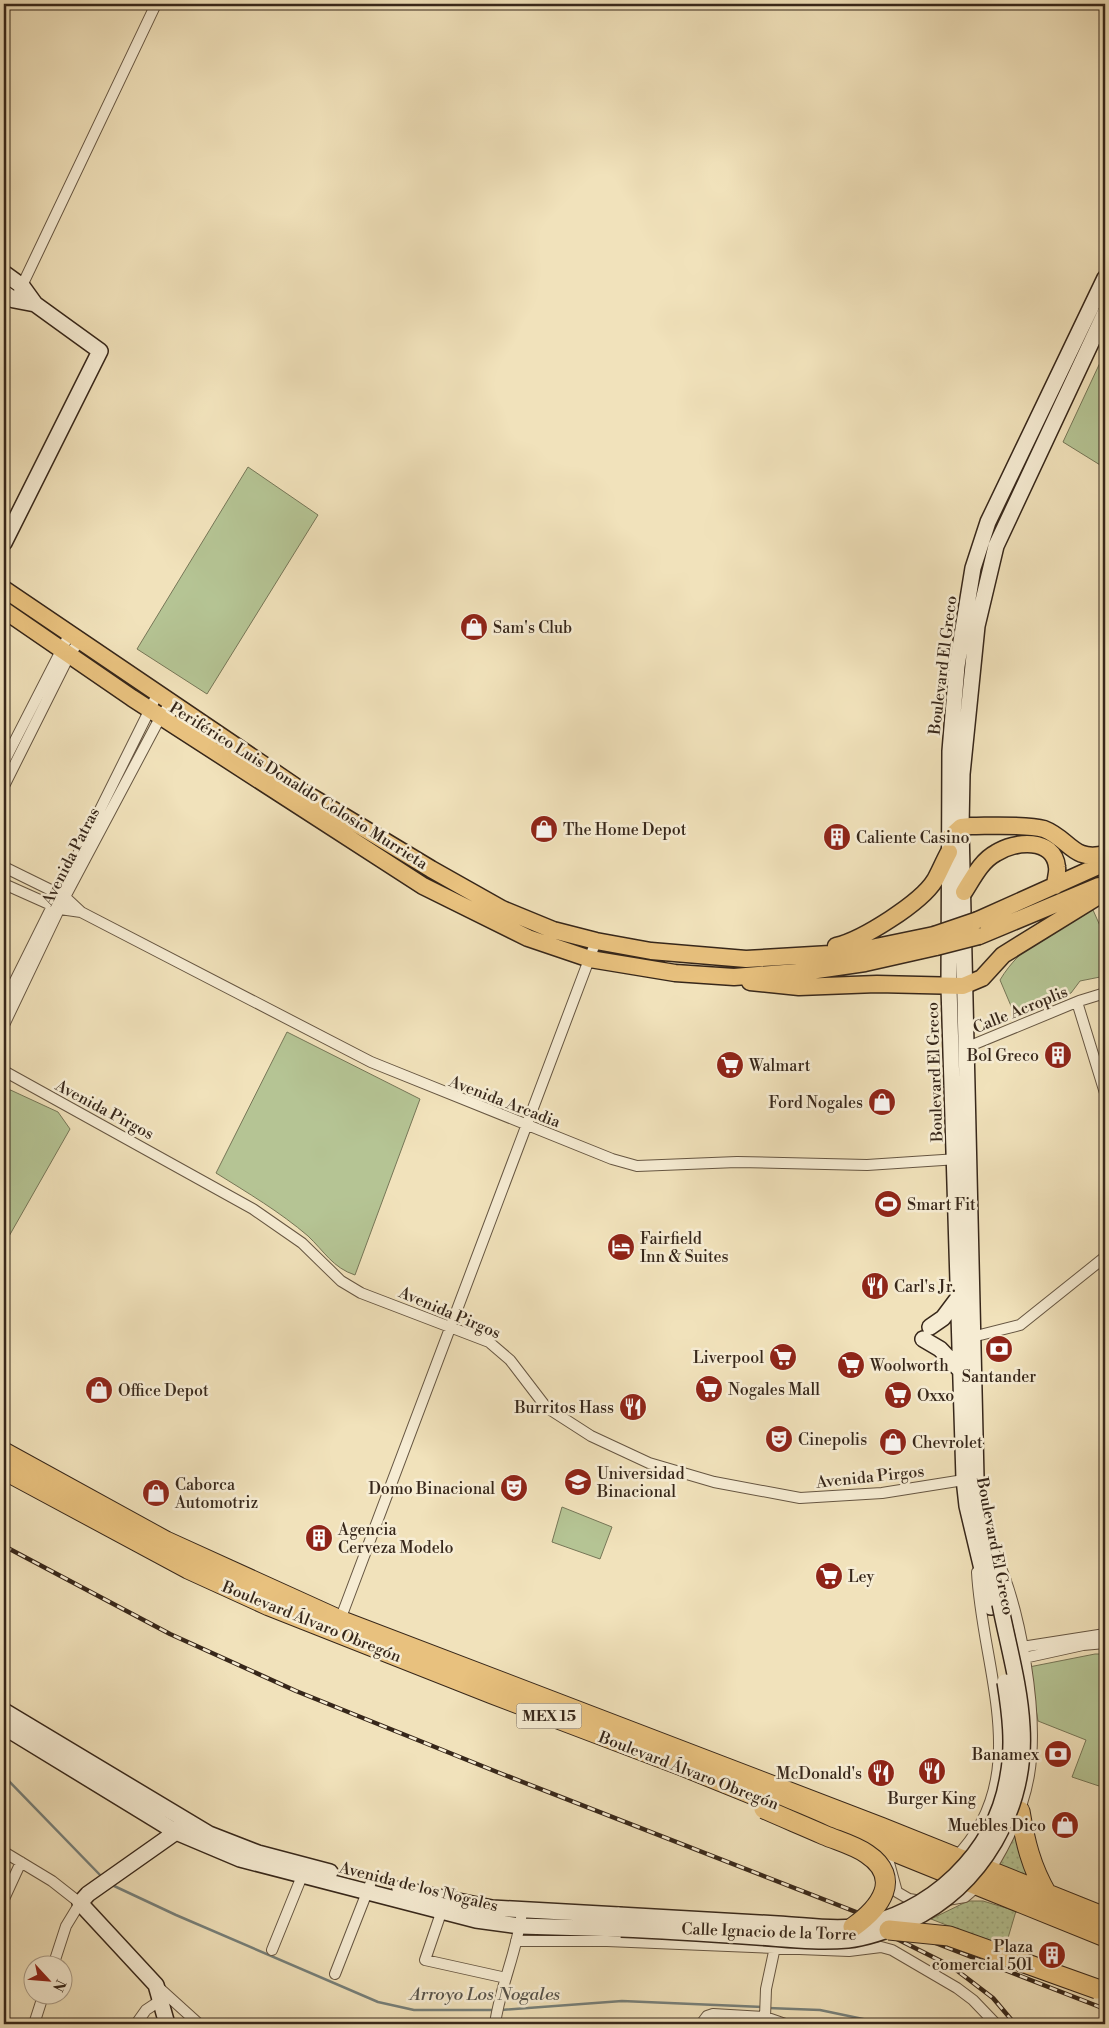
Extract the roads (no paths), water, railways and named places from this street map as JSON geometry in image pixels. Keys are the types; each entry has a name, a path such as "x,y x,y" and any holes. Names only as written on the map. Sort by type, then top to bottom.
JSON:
{"highway":[{"name":"Boulevard Álvaro Obregón","path":"4,1452 166,1541 340,1620 965,1873 1105,1937"},
{"name":"Boulevard Álvaro Obregón","path":"4,1470 188,1570 269,1606 885,1847 965,1873 1047,1894 1105,1917"},
{"path":"682,1766 706,1785 866,1853 879,1866 885,1884 883,1897 872,1913 854,1927"},
{"path":"1020,1811 1029,1858 1047,1894"},
{"path":"889,1930 938,1934 956,1938 1101,1991"}],"main road":[{"path":"4,273 22,286 35,304 100,351 4,543"},
{"name":"Boulevard El Greco","path":"970,1479 953,839 962,774 977,626 989,569 1004,528 1090,327 1105,278"},
{"path":"9,297 35,304"},
{"name":"Boulevard El Greco","path":"1090,327 1105,313"},
{"name":"Periférico Luis Donaldo Colosio Murrieta","path":"4,589 75,636 160,706 423,886 528,938 590,958 675,973 734,977 810,971 865,964 978,928 1105,884"},
{"name":"Periférico Luis Donaldo Colosio Murrieta","path":"4,610 65,652 160,706 438,874 502,909 554,930 596,942 652,951 746,959 847,953 935,941"},
{"path":"785,957 848,943 860,938 920,896 934,881 953,839 1043,829 1086,857 1105,854"},
{"name":"Boulevard El Greco","path":"953,839 964,892 956,987 965,1048 958,1298 966,1333 960,1370 970,1479 996,1606 1010,1724 1008,1777 991,1828 965,1873"},
{"path":"964,892 981,866 992,856 1010,846 1027,843 1038,845 1052,854 1057,868 1054,886"},
{"name":"Periférico Luis Donaldo Colosio Murrieta","path":"978,928 1054,886 1105,863"},
{"path":"734,977 770,985 799,987 877,984 956,987 982,978 1003,955 1105,892"},
{"path":"958,1298 946,1315 927,1333 960,1370"},
{"name":"Avenida de los Nogales","path":"4,1711 180,1826"},
{"name":"Avenida de los Nogales","path":"4,1727 240,1859 304,1870 521,1918"},
{"path":"166,2024 162,2000 156,1985 84,1899 180,1826"},
{"name":"Avenida de los Nogales","path":"370,1886 476,1920 521,1918 854,1927 890,1918 913,1908 965,1873"},
{"name":"Avenida de los Nogales","path":"620,1922 832,1941 850,1940 889,1930 941,1903 965,1873"}],"street":[{"path":"9,297 22,286 156,4"},
{"path":"4,786 32,717 75,636"},
{"name":"Avenida Patras","path":"4,1003 160,706"},
{"path":"4,762 32,717"},
{"name":"Avenida Arcadia","path":"4,868 61,895 81,912 371,1062 413,1081 612,1159 637,1166 737,1162 867,1165 962,1159"},
{"name":"Avenida Arcadia","path":"4,884 55,907 81,912"},
{"name":"Avenida Patras","path":"4,1025 55,907"},
{"path":"340,1620 596,942"},
{"name":"Calle Acroplis","path":"965,1048 1082,1000 1105,993"},
{"path":"1082,1000 1105,1093"},
{"name":"Avenida Pirgos","path":"4,1071 253,1209 302,1243 325,1268 355,1289 489,1342 502,1350 546,1407 591,1436 649,1463 673,1471 768,1493 814,1498 882,1493 970,1479"},
{"path":"966,1333 988,1332 1020,1325 1105,1257"},
{"path":"965,1873 1020,1811 1029,1776 1032,1751 1030,1712 1022,1647 1006,1581 981,1540"},
{"path":"885,1847 894,1888 901,1896 909,1899 938,1902 960,1899 965,1873 965,1847 987,1812 998,1772 1000,1750 1000,1732 978,1589 981,1540"},
{"path":"1022,1647 1105,1634"},
{"path":"1024,1658 1083,1645 1105,1643"},
{"path":"4,1852 84,1899 66,1926 56,1956"},
{"path":"4,1899 21,1862"},
{"path":"272,1950 304,1870"},
{"path":"335,1974 370,1886"},
{"path":"442,1910 424,1960 506,1978"},
{"path":"495,2024 498,2005 521,1918"},
{"name":"Calle Ignacio de la Torre","path":"516,1941 607,1941 849,1951 881,1947 892,1950 957,1988 973,2000 996,2024"},
{"path":"765,2017 766,1989 775,1947"},
{"path":"156,1985 199,2024"},
{"path":"136,2024 146,2010 162,2000"},
{"path":"34,2024 40,2006"},
{"path":"702,2024 707,2016 713,2014 765,2017 785,2024"}],"waterway":[{"name":"Arroyo Los Nogales","path":"4,1776 102,1877"},
{"name":"Arroyo Los Nogales","path":"112,1885 176,1915 378,2002 414,2010 496,2010"},
{"name":"Arroyo Los Nogales","path":"501,2010 622,2001 763,2007"},
{"name":"Arroyo Los Nogales","path":"768,2008 820,2010 887,2024"}],"railway":[{"path":"4,1546 170,1634 296,1691 497,1772 1105,2009"},
{"path":"861,1921 951,1966 993,1998 1015,2024"}],"place":[{"name":"Sam's Club","path":"474,627"},
{"name":"The Home Depot","path":"544,829"},
{"name":"Caliente Casino","path":"837,837"},
{"name":"Bol Greco","path":"1058,1055"},
{"name":"Walmart","path":"730,1065"},
{"name":"Ford Nogales","path":"882,1102"},
{"name":"Smart Fit","path":"888,1204"},
{"name":"Fairfield Inn & Suites","path":"621,1247"},
{"name":"Carl's Jr.","path":"875,1286"},
{"name":"Santander","path":"999,1349"},
{"name":"Liverpool","path":"783,1357"},
{"name":"Woolworth","path":"851,1365"},
{"name":"Nogales Mall","path":"709,1389"},
{"name":"Office Depot","path":"99,1390"},
{"name":"Oxxo","path":"898,1395"},
{"name":"Burritos Hass","path":"633,1407"},
{"name":"Cinepolis","path":"779,1439"},
{"name":"Chevrolet","path":"893,1442"},
{"name":"Universidad Binacional","path":"578,1482"},
{"name":"Domo Binacional","path":"514,1488"},
{"name":"Caborca Automotriz","path":"156,1493"},
{"name":"Agencia Cerveza Modelo","path":"319,1538"},
{"name":"Ley","path":"829,1576"},
{"name":"Banamex","path":"1058,1754"},
{"name":"Burger King","path":"932,1771"},
{"name":"McDonald's","path":"881,1773"},
{"name":"Muebles Dico","path":"1065,1825"},
{"name":"Plaza comercial 501","path":"1052,1955"}]}
